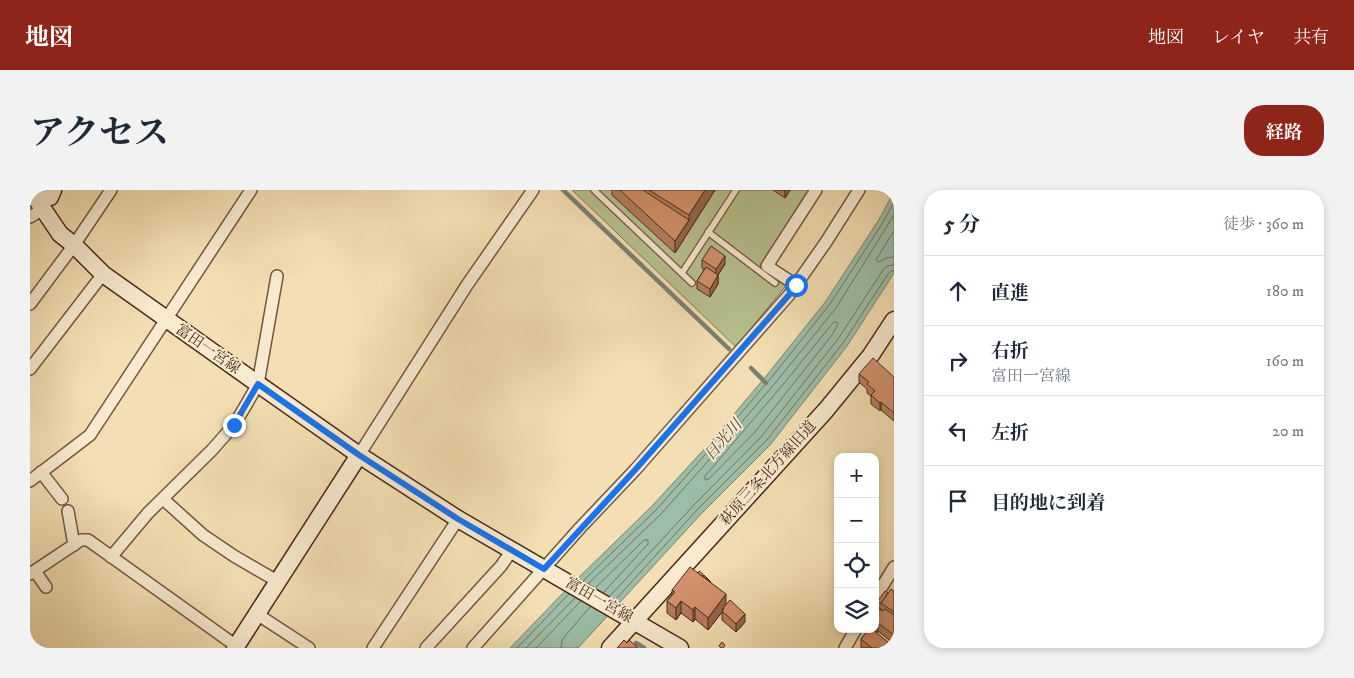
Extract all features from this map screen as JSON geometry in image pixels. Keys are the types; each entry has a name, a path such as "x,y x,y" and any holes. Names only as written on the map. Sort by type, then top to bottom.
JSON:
{"main road":[{"name":"富田一宮線","path":"53,190 50,196 35,203 60,234 103,274 359,455 458,519 680,648"},
{"name":"萩原三条北方線旧道","path":"610,648 632,619 826,410 871,355 894,320"},
{"path":"237,647 359,455"}],"street":[{"path":"30,304 74,245 111,190"},
{"path":"30,481 90,435 251,190"},
{"path":"359,455 467,285 533,190"},
{"path":"796,285 767,266 816,190"},
{"path":"473,648 549,571 789,295 859,190"},
{"path":"30,369 103,274"},
{"path":"112,557 148,513 212,450 234,425 258,384 277,276"},
{"path":"41,472 62,498"},
{"path":"163,499 203,535 234,556 278,581"},
{"path":"68,511 74,545"},
{"path":"373,648 458,519"},
{"path":"46,587 33,572 81,540 88,540 237,647"},
{"path":"426,648 501,566 512,550"},
{"path":"879,591 894,567"},
{"path":"257,614 309,648"},
{"path":"845,648 854,633"}],"lane":[{"path":"594,190 692,283"},
{"path":"682,273 736,190"},
{"path":"708,232 775,283"}],"shaded area":[{"path":"572,190 810,190 762,264 788,283 736,347"}],"water":[{"name":"日光川","path":"894,192 894,273 847,346 770,445 701,514 578,648 510,648 652,506 709,444 826,301 878,221"}],"building":[{"path":"620,190 643,190 689,220 675,241"},
{"path":"649,190 705,190 689,215"},
{"path":"711,246 725,256 716,269 702,260"},
{"path":"706,267 718,275 710,289 697,281"},
{"path":"873,358 894,377 894,413 871,395 875,391 867,384 869,382 859,374"},
{"path":"690,567 726,594 708,618 695,607 693,610 681,601 676,608 667,601 675,592 672,590"},
{"path":"891,589 894,591 894,612 881,603"},
{"path":"885,591 888,593 881,604 879,599"},
{"path":"730,600 745,614 736,624 722,611"},
{"path":"879,609 883,611 885,609 894,615 894,635 879,624"},
{"path":"866,633 877,633 889,643 885,648 872,648 861,639"},
{"path":"624,640 627,643 629,640 638,648 617,648"},
{"path":"722,642 725,645 721,648 719,646"}],"waterway":[{"path":"563,190 729,349"},
{"path":"751,368 766,383"},
{"path":"636,643 644,648"}],"route":[{"path":"234,425 258,384 359,455 458,519 544,569 635,470 796,285"}]}
